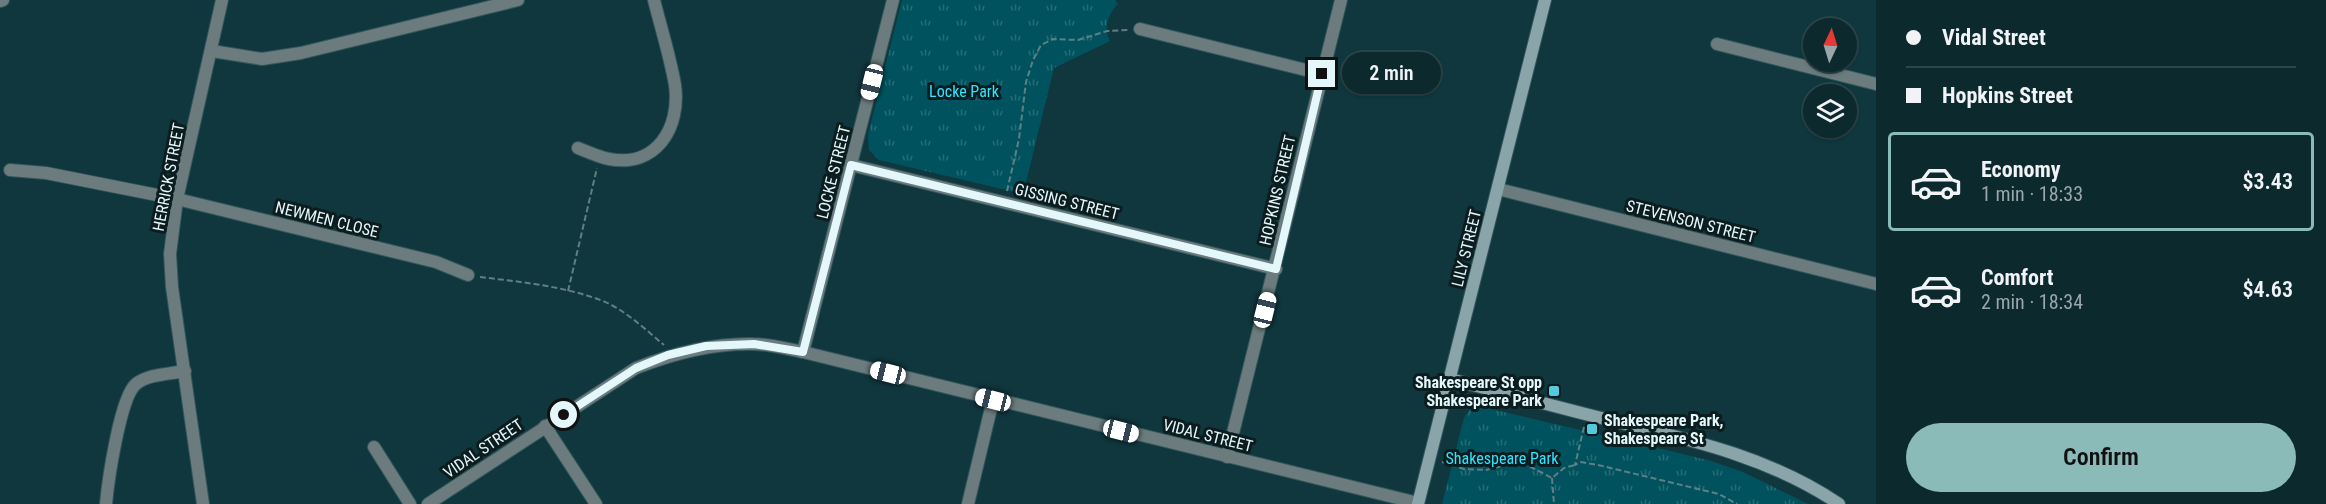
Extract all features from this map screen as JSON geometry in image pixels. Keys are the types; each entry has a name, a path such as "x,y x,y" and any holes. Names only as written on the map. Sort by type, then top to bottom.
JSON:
{"street":[{"name":"HERRICK STREET","path":"203,504 172,287 170,254 177,199 222,0"},
{"path":"212,51 262,59 301,53 518,0"},
{"path":"578,148 609,159 634,159 654,151 667,135 674,113 675,87 654,0"},
{"name":"LOCKE STREET","path":"803,352 893,0"},
{"name":"HOPKINS STREET","path":"1227,457 1276,269 1341,0"},
{"name":"LILY STREET","path":"1418,503 1545,0"},
{"path":"1140,29 1322,74"},
{"path":"1717,44 1876,84"},
{"name":"GISSING STREET","path":"851,165 1276,269"},
{"name":"NEWMEN CLOSE","path":"10,170 46,173 177,199 436,262 468,275"},
{"name":"STEVENSON STREET","path":"1498,189 1876,284"},
{"name":"VIDAL STREET","path":"428,504 636,368 674,354 706,346 754,344 803,352 1418,503"},
{"path":"106,504 108,479 126,400 135,384 153,376 185,371"},
{"path":"1450,379 1708,444 1736,453 1796,479 1839,504"},
{"path":"968,504 993,400"},
{"path":"546,426 596,504"},
{"path":"374,447 410,504"}],"path":[{"path":"1004,202 1019,139 1026,82 1041,45 1053,39 1078,40 1107,31 1140,29"},
{"path":"568,291 599,156"},
{"path":"468,275 568,291 605,302 637,323 674,354"},
{"path":"1575,465 1587,415"},
{"path":"1430,458 1464,470 1527,465 1552,477"},
{"path":"1552,477 1564,468 1581,462 1719,494 1737,504"},
{"path":"1552,477 1554,504"}],"green space":[{"name":"Locke Park","path":"902,0 1115,0 1118,4 1108,21 1107,31 1110,41 1054,68 1023,194 879,160 869,150 868,135"},
{"name":"Shakespeare Park","path":"1483,407 1708,460 1743,472 1808,504 1442,504 1464,418 1470,409"}],"place":[{"name":"Shakespeare St opp Shakespeare Park","path":"1554,391"},
{"name":"Shakespeare Park, Shakespeare St","path":"1592,429"}],"route":[{"path":"564,415 636,368 668,355 706,346 754,344 803,352 851,165 1276,269 1322,74"}]}
